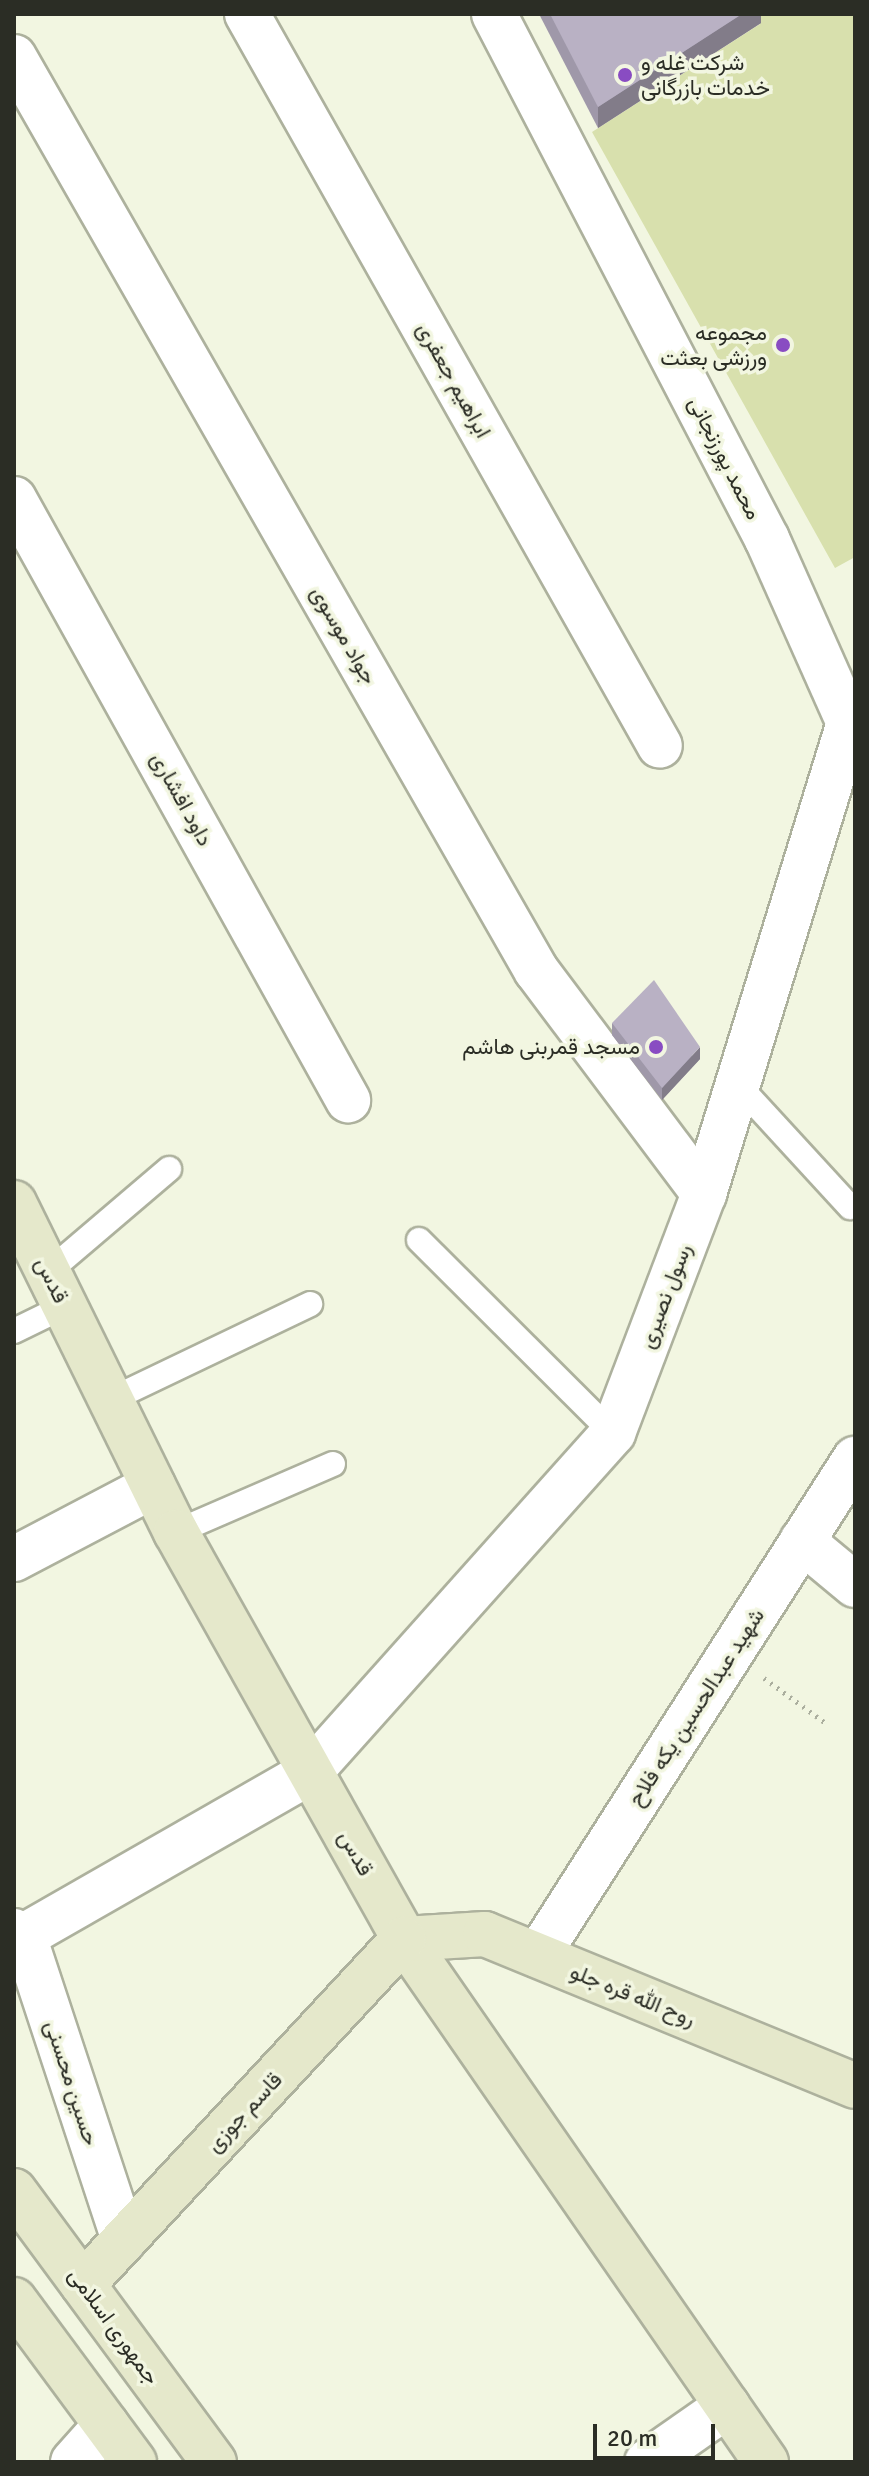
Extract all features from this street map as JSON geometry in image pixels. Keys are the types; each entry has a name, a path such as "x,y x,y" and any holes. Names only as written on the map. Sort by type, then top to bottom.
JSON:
{"street":[{"name":"ابراهیم جعفری","path":"247,14 660,746"},
{"name":"محمد پورزنجانی","path":"494,14 767,539 852,730"},
{"name":"جواد موسوی","path":"14,57 536,970 704,1194"},
{"name":"داود افشاری","path":"14,499 26,547 348,1100"},
{"name":"رسول نصیری","path":"19,1933 310,1772 613,1433 704,1194 852,730"},
{"name":"قدس","path":"14,1203 176,1532 404,1939 766,2462"},
{"name":"شهید عبدالحسین یکه فلاح","path":"538,1955 855,1459"},
{"path":"14,1559 153,1486"},
{"path":"802,1541 855,1585"},
{"name":"حسین محسنی","path":"19,1933 124,2240"},
{"name":"روح الله قره جلو","path":"404,1939 485,1934 855,2086"},
{"name":"قاسم جوزی","path":"83,2284 404,1939"},
{"name":"جمهوری اسلامی","path":"14,2191 214,2462"},
{"path":"14,2300 134,2462"},
{"path":"647,2462 727,2406"},
{"path":"73,2462 106,2425"}],"lane":[{"path":"738,1085 850,1207"},
{"path":"14,1331 169,1169"},
{"path":"419,1240 613,1433"},
{"path":"110,1400 310,1304"},
{"path":"176,1532 333,1464"}],"path":[{"path":"731,1653 827,1724"}],"green space":[{"name":"مجموعه ورزشی بعثت","path":"755,14 855,14 855,557 835,568 592,132 760,24"}],"building":[{"name":"شرکت غله و خدمات بازرگانی","path":"550,14 742,14 598,107"},
{"name":"مسجد قمربنی هاشم","path":"654,980 700,1047 662,1088 612,1023"}],"place":[{"name":"شرکت غله و خدمات بازرگانی","path":"625,75"},
{"name":"مجموعه ورزشی بعثت","path":"783,345"},
{"name":"مسجد قمربنی هاشم","path":"656,1047"}]}
